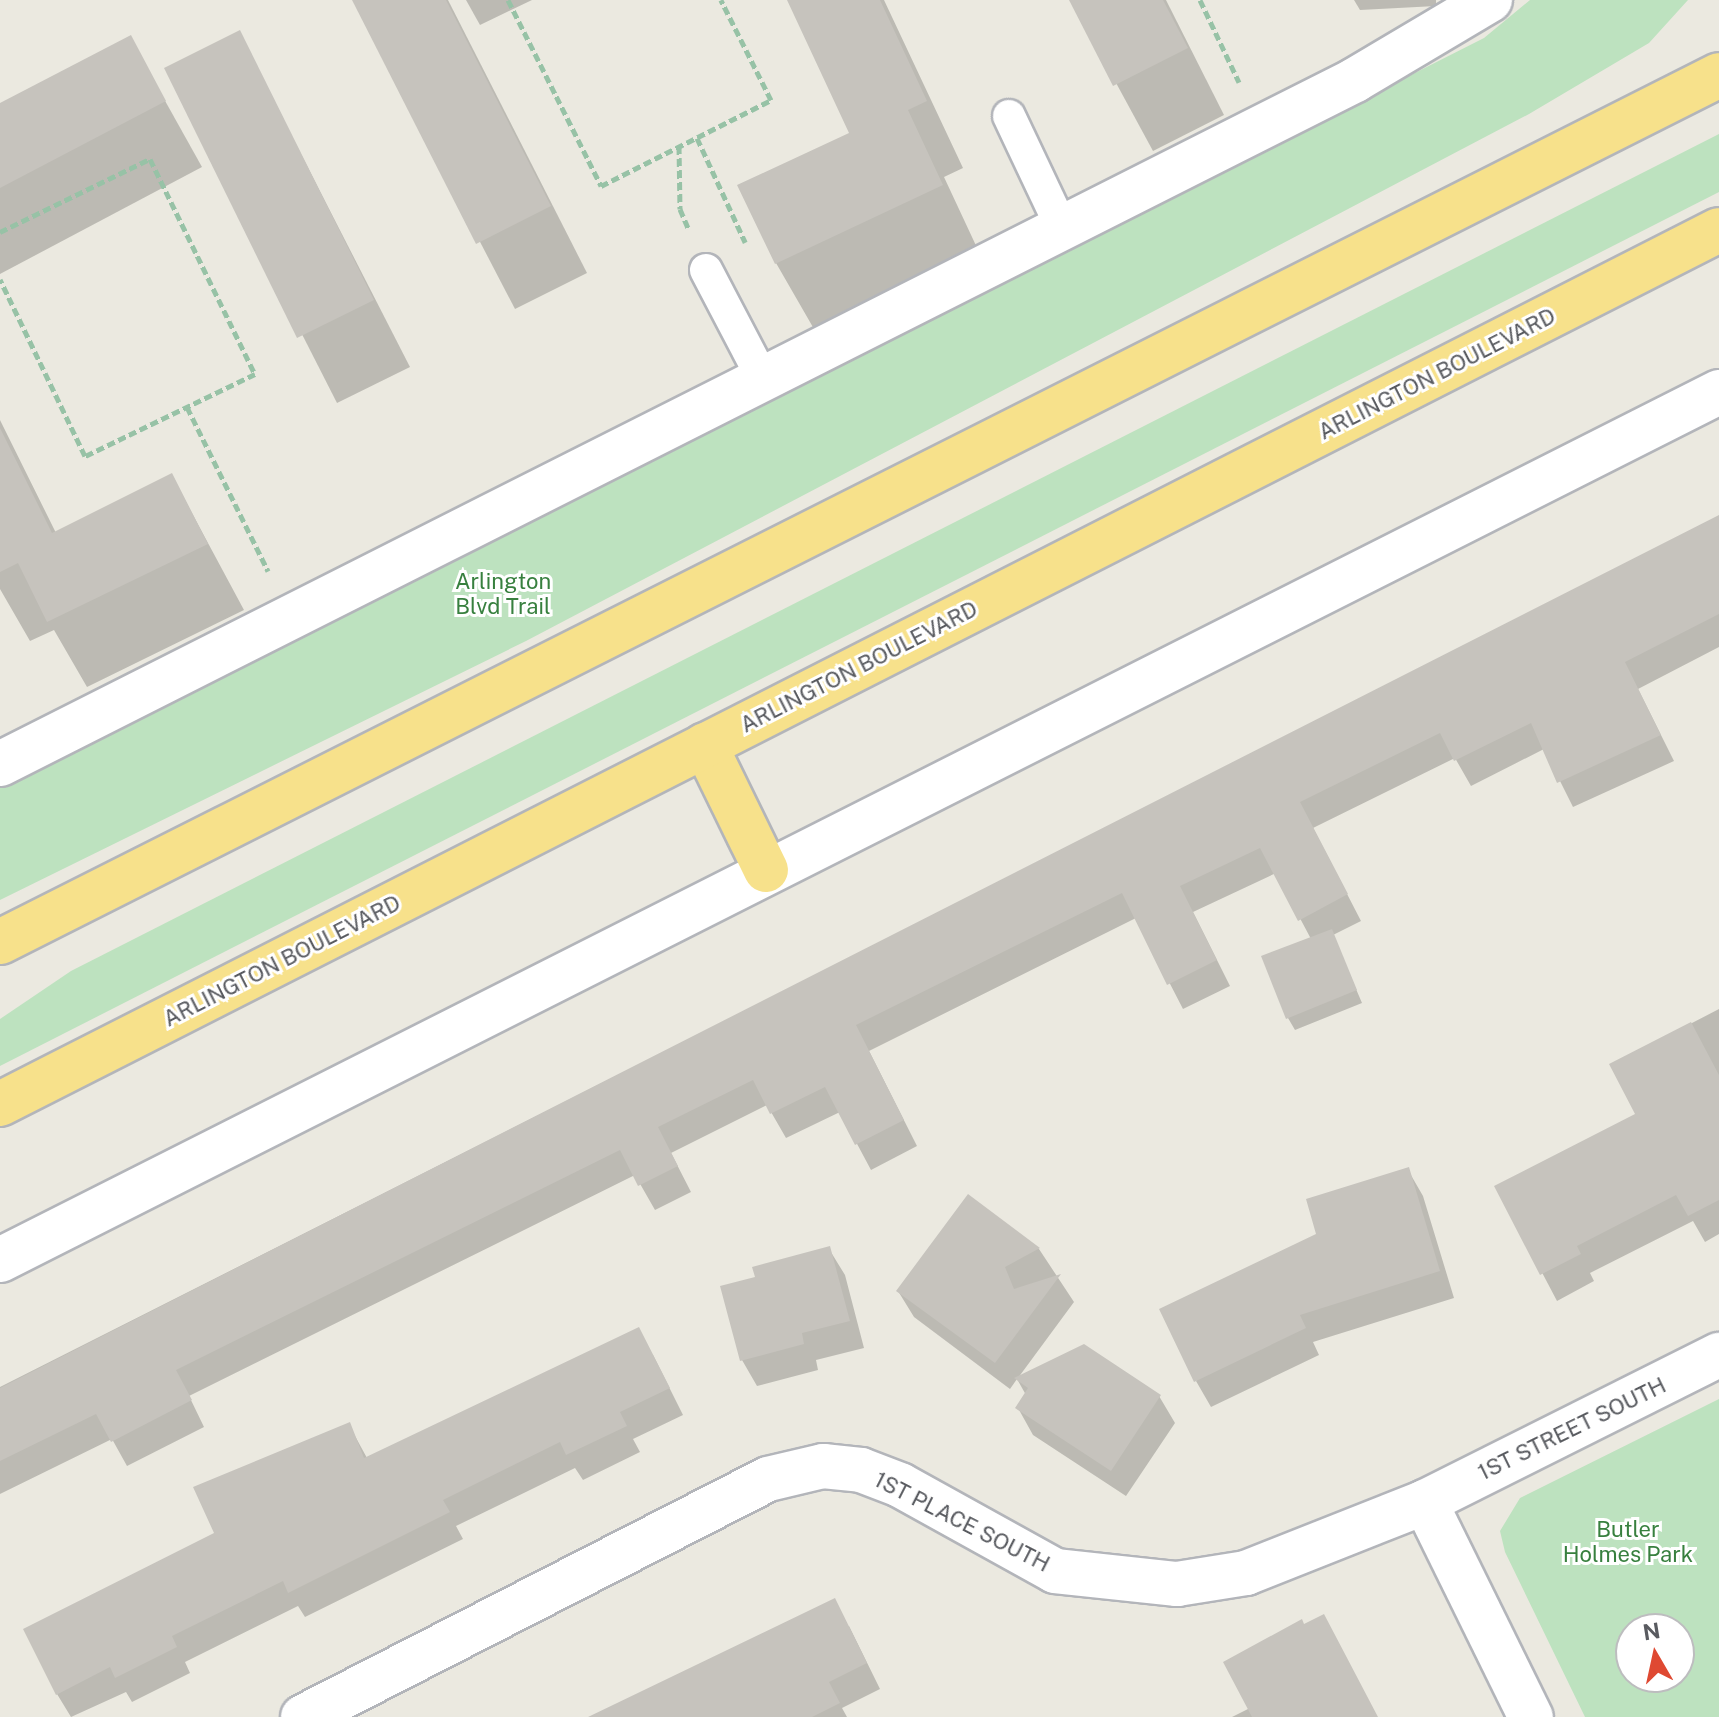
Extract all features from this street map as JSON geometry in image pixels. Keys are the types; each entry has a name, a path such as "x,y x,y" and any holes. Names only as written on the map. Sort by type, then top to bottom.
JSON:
{"highway":[{"path":"0,942 1719,75"},
{"name":"ARLINGTON BOULEVARD","path":"0,1104 1719,230"},
{"path":"705,745 766,870"}],"street":[{"path":"0,764 1405,53 1490,0"},
{"path":"0,1260 766,870 1719,392"},
{"name":"1ST STREET SOUTH","path":"1425,1502 1719,1355"},
{"name":"1ST PLACE SOUTH","path":"303,1717 768,1479 823,1466 861,1470 900,1485 1055,1571 1121,1582 1177,1584 1246,1573 1425,1502"},
{"path":"1425,1502 1531,1717"}],"lane":[{"path":"1009,116 1062,228"},
{"path":"706,270 763,379"}],"path":[{"path":"508,0 601,186 771,100 721,0"},
{"path":"1200,0 1241,86"},
{"path":"697,138 749,249"},
{"path":"679,146 680,209 706,270"},
{"path":"0,232 150,159 255,374 85,456 0,279"},
{"path":"187,407 271,576"}],"green space":[{"name":"Arlington Blvd Trail","path":"1530,0 1688,0 1649,43 1529,114 526,641 0,900 0,788 1484,38"},
{"path":"1719,134 1719,192 0,1066 0,1019 71,971"},
{"name":"Butler Holmes Park","path":"1719,1399 1719,1717 1585,1717 1505,1552 1500,1531 1520,1498"}],"building":[{"path":"352,0 446,0 551,206 476,244"},
{"path":"787,0 880,0 927,101 908,110 943,185 775,264 737,185 849,133"},
{"path":"1069,0 1163,0 1188,48 1113,86"},
{"path":"240,30 374,300 297,338 164,68"},
{"path":"131,35 166,101 0,188 0,103"},
{"path":"0,428 52,533 172,473 208,544 47,622 18,563 0,572"},
{"path":"1719,515 1719,614 1625,662 1661,735 1557,783 1531,723 1454,761 1440,733 1300,802 1348,894 1298,921 1260,848 1180,886 1217,960 1167,985 1122,893 856,1025 904,1120 855,1145 825,1087 770,1114 753,1080 658,1127 678,1166 638,1186 620,1150 176,1370 192,1400 111,1442 96,1414 0,1461 0,1388"},
{"path":"1332,929 1357,990 1286,1019 1261,956"},
{"path":"1691,1022 1719,1075 1719,1200 1688,1216 1676,1195 1577,1246 1581,1254 1540,1275 1494,1186 1635,1114 1609,1064"},
{"path":"1409,1167 1440,1271 1300,1315 1306,1328 1194,1382 1159,1309 1316,1234 1306,1199"},
{"path":"968,1194 1040,1248 1005,1267 1014,1289 1061,1274 995,1363 896,1291"},
{"path":"830,1246 850,1321 802,1333 804,1344 740,1361 720,1286 755,1277 752,1267"},
{"path":"639,1327 670,1388 620,1412 627,1426 566,1455 560,1442 443,1500 450,1512 288,1593 283,1581 172,1636 177,1647 115,1678 110,1667 56,1695 23,1629 214,1533 193,1487 350,1422 364,1458"},
{"path":"1084,1344 1161,1395 1111,1471 1015,1408 1028,1388 1014,1378"},
{"path":"835,1598 867,1663 829,1682 840,1703 812,1717 588,1717"},
{"path":"1324,1614 1378,1717 1252,1717 1223,1662 1302,1619 1304,1624"}]}
